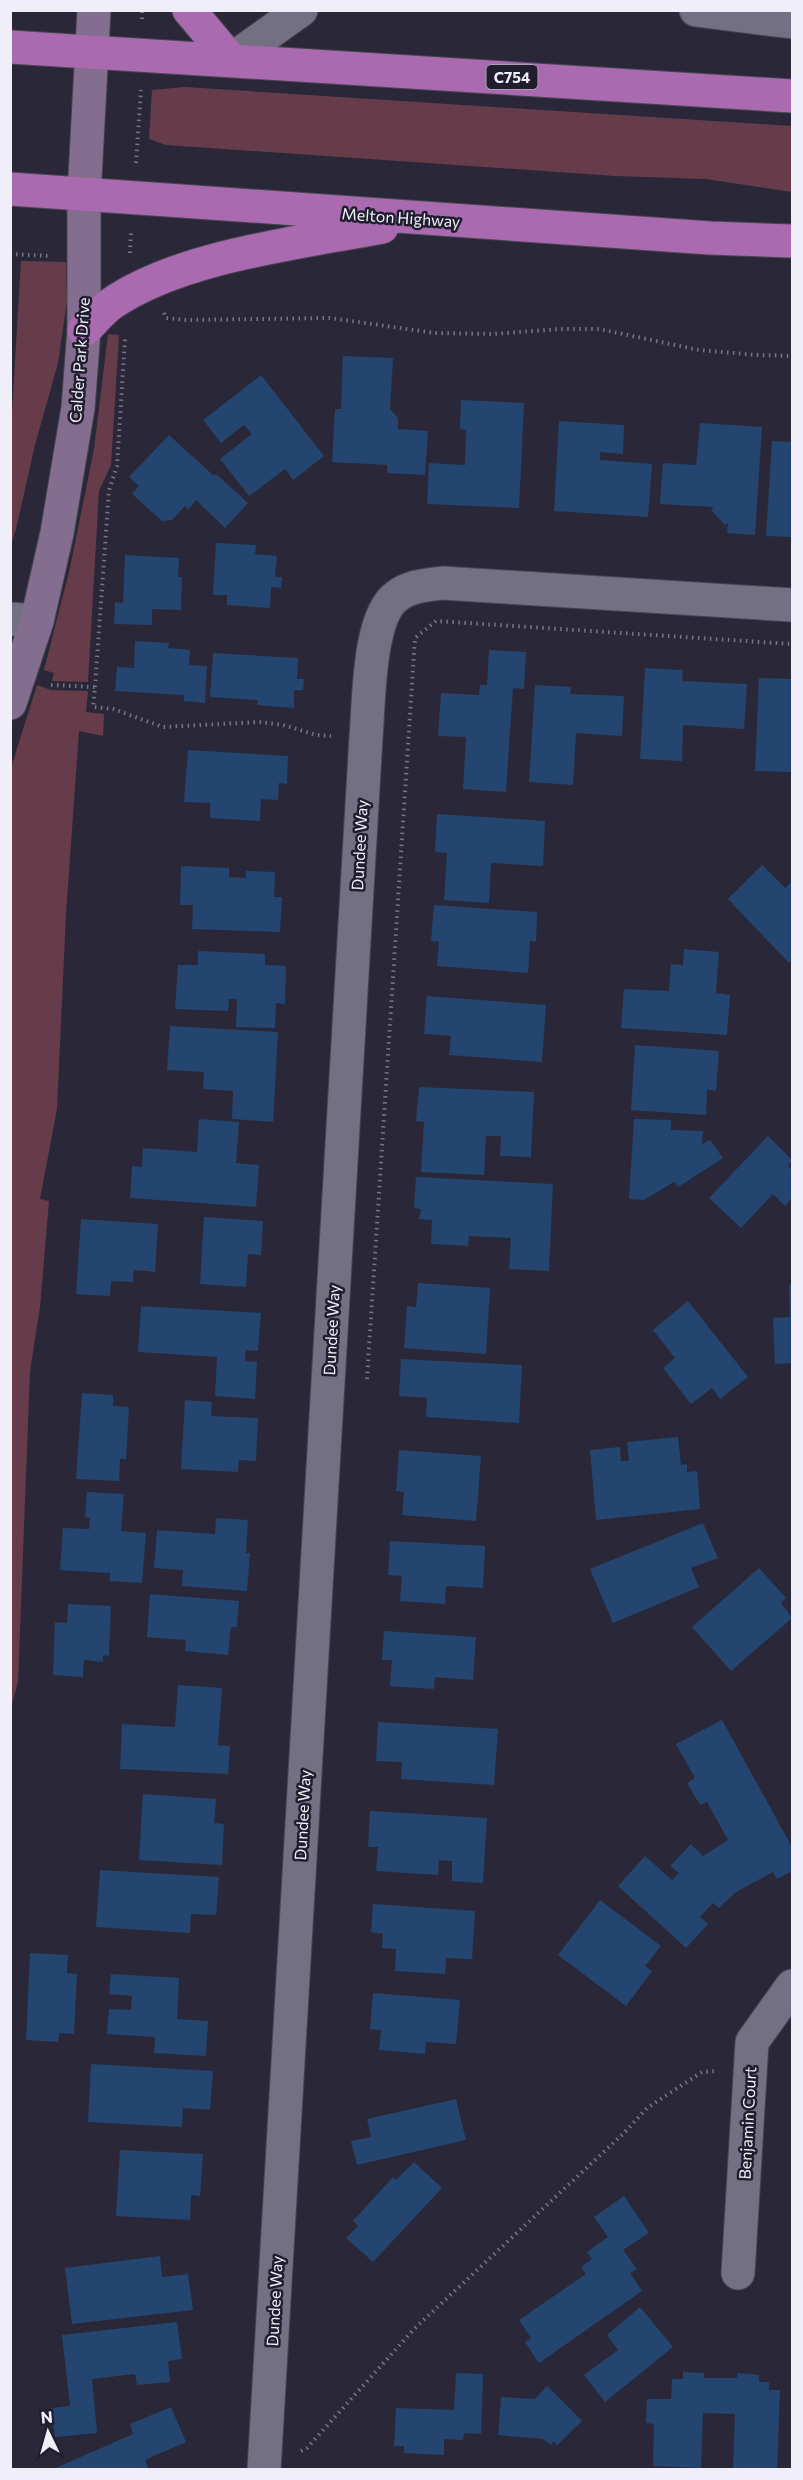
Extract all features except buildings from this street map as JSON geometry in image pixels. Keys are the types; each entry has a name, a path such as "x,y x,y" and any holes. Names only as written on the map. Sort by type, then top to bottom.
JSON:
{"highway":[{"path":"189,10 231,60"},
{"name":"C754","path":"10,47 792,96"},
{"name":"Melton Highway","path":"10,189 84,196 710,238 792,241"},
{"path":"84,330 109,305 152,281 237,255 428,218"}],"street":[{"name":"Calder Park Drive","path":"14,692 24,620 57,533 78,408 84,330 84,196 94,10"},
{"path":"231,60 301,10"},
{"path":"696,10 792,22"},
{"name":"Dundee Way","path":"264,2469 366,737 376,633 383,611 396,596 417,586 441,583 792,605"},
{"name":"Benjamin Court","path":"738,2272 752,2042 792,1986"}],"path":[{"path":"130,254 142,55 142,10"},
{"path":"10,254 67,256 84,253 137,254 152,281 166,318"},
{"path":"157,319 330,318 435,333 493,334 560,329 598,329 699,350 792,356"},
{"path":"126,331 117,466 109,490 93,707 113,709 163,727 259,722 283,725 317,735 408,740"},
{"path":"366,1382 415,638 436,621 792,644"},
{"path":"14,692 59,686 95,687"},
{"path":"298,2440 297,2452 308,2448 416,2328 625,2132 647,2108 702,2072 750,2068"}],"shaded area":[{"path":"185,87 792,126 792,192 706,179 615,176 166,145 149,139 152,90"},
{"path":"21,261 66,262 67,301 58,363 11,544 11,428"},
{"path":"108,334 119,335 111,465 99,491 88,682 52,681 54,673 44,670 70,568 94,449"},
{"path":"37,685 51,690 88,691 86,712 104,714 103,736 79,731 66,914 57,1109 40,1199 49,1201 40,1307 30,1371 18,1682 11,1707 10,771"}]}
